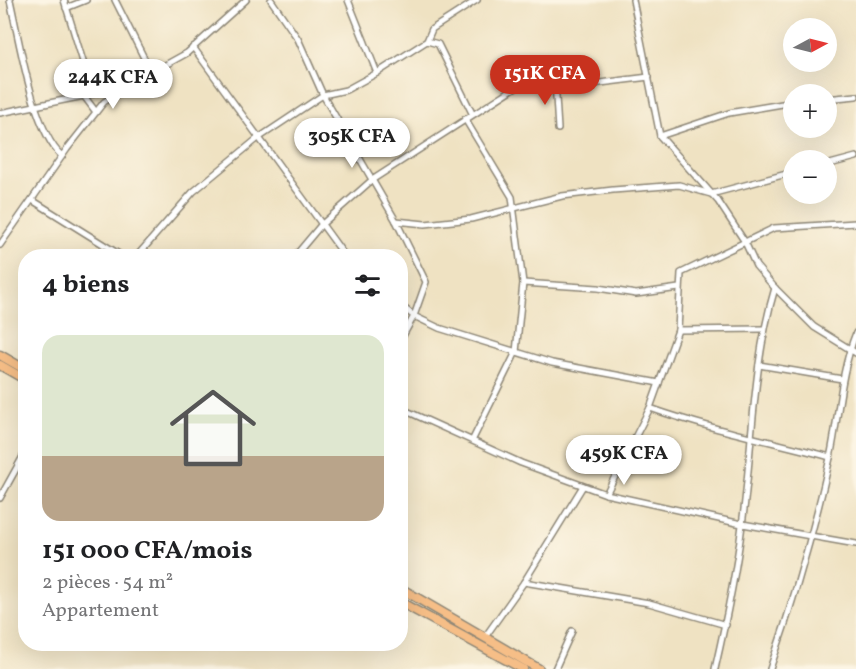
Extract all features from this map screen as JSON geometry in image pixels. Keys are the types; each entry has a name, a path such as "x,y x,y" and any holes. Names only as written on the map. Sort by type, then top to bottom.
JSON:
{"highway":[{"path":"0,355 18,365"},
{"path":"0,365 18,375"},
{"path":"408,593 539,669"},
{"path":"408,606 523,669"}],"street":[{"path":"10,0 36,107 52,147 62,156"},
{"path":"64,0 93,94"},
{"path":"66,8 86,0"},
{"path":"115,0 152,74"},
{"path":"0,245 62,156 104,102 193,47 246,0"},
{"path":"271,0 298,39 323,95 396,220 426,282 408,327"},
{"path":"348,0 377,73"},
{"path":"143,249 193,192 257,139 323,95 346,90 377,73 427,41 432,29 477,0"},
{"path":"633,0 660,136 711,194 745,242 756,266 775,288 813,327 856,353"},
{"path":"427,41 438,44 472,113"},
{"path":"193,47 257,139 340,249"},
{"path":"301,249 321,225 372,180 472,113 530,78 576,86 649,77"},
{"path":"555,81 558,129"},
{"path":"0,113 36,107 131,84"},
{"path":"84,96 96,112"},
{"path":"837,98 856,96"},
{"path":"660,136 729,113 783,104"},
{"path":"465,119 512,197 523,283 516,352 473,439"},
{"path":"837,162 856,158"},
{"path":"396,220 425,224 449,222 471,219 562,196 679,185 711,194 783,175"},
{"path":"32,200 111,249"},
{"path":"606,494 650,408 678,330 681,273 774,228 856,223"},
{"path":"523,283 598,288 636,294 680,288"},
{"path":"715,669 726,625 742,524 763,329 775,288"},
{"path":"408,311 439,328 552,363 659,383"},
{"path":"678,330 763,329"},
{"path":"770,669 794,600 830,457 842,380 856,333"},
{"path":"759,365 842,380"},
{"path":"650,408 701,426 751,436 830,457"},
{"path":"408,411 473,439 521,463 606,494 742,524 856,544"},
{"path":"0,498 18,465"},
{"path":"485,637 524,582 584,486"},
{"path":"524,582 649,603 726,625"},
{"path":"555,669 572,631"}]}
